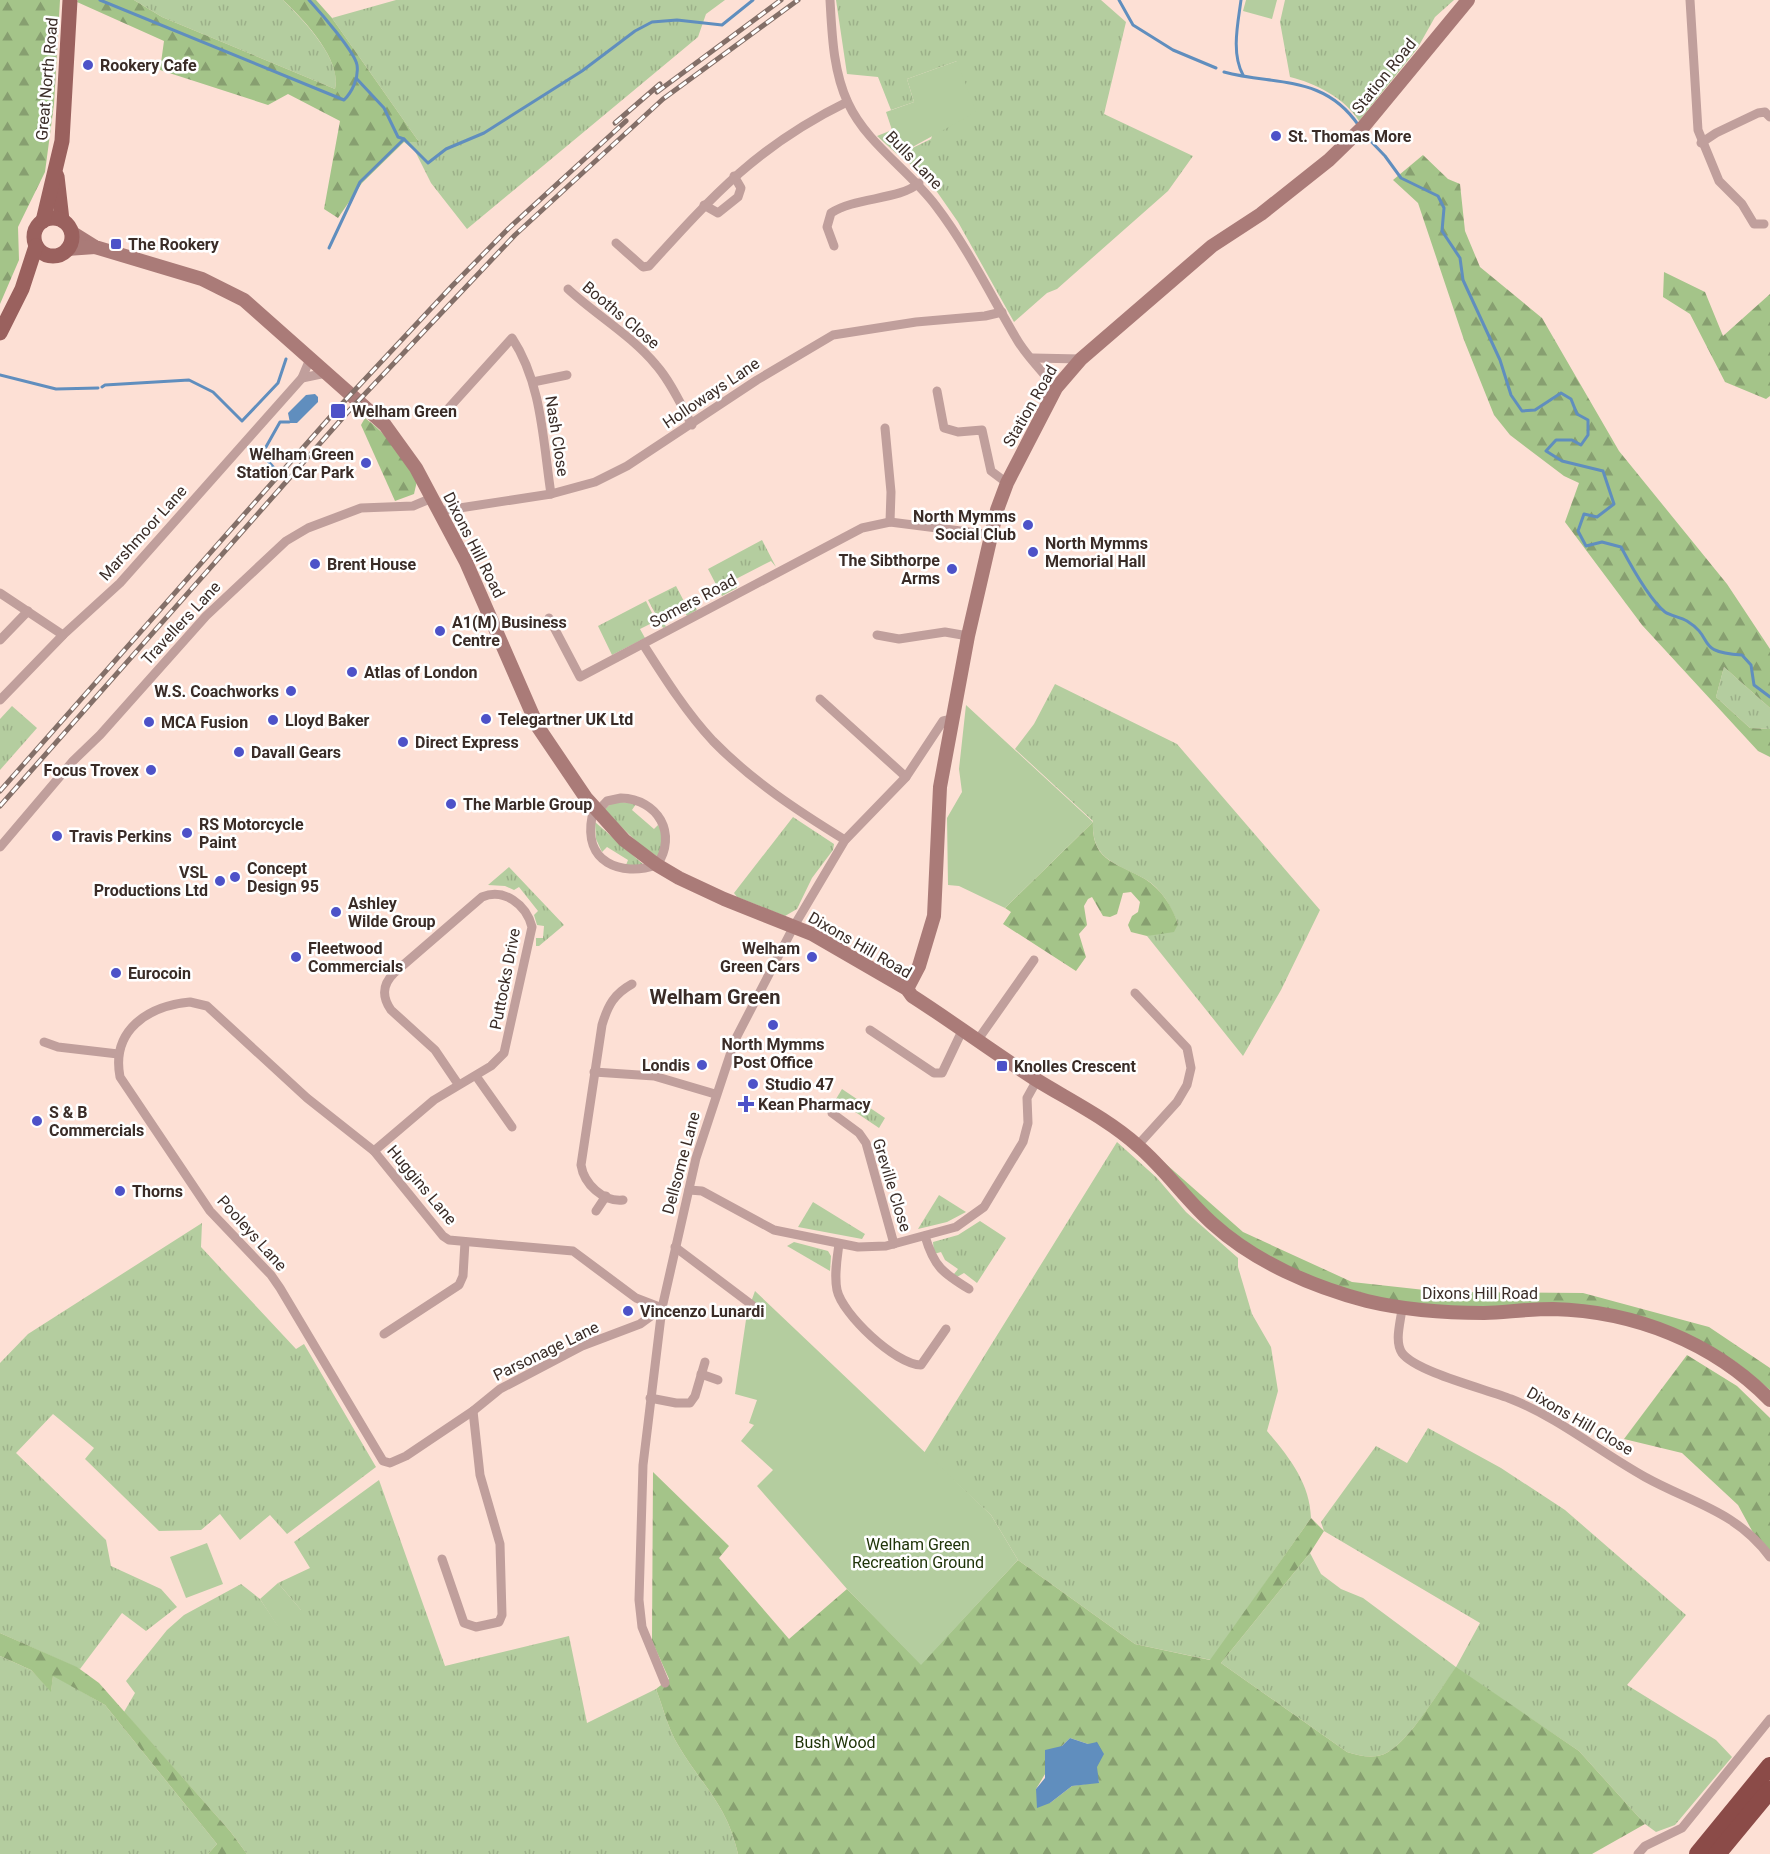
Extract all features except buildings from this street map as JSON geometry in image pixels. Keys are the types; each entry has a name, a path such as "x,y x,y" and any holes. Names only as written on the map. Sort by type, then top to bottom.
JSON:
{"highway":[{"path":"1698,1854 1770,1766"},
{"path":"1717,1854 1770,1790"}],"main road":[{"name":"Great North Road","path":"43,221 62,141 70,0"},
{"name":"Great North Road","path":"56,161 66,226"},
{"path":"0,333 22,289 36,246 34,232 43,221 55,218 66,226 60,253 22,289"},
{"path":"36,246 46,255 60,253"}],"street":[{"name":"Bulls Lane","path":"830,0 832,42 848,102 869,135 919,183 967,251 1017,341 1056,388"},
{"name":"Station Road","path":"907,989 920,966 934,916 939,804 968,636 992,535 1007,483 1056,388 1081,359 1212,246 1278,202 1362,129 1467,0"},
{"path":"1690,0 1698,130 1701,143 1719,181 1732,193 1754,224 1764,224"},
{"path":"616,243 643,267 649,266 704,205 771,145 848,102"},
{"path":"1701,143 1716,133 1758,113 1765,112 1770,117"},
{"path":"704,205 718,213 738,197 741,188 734,176"},
{"path":"834,246 828,226 831,213 888,194 906,191 919,183"},
{"name":"Dixons Hill Road","path":"66,226 95,247 222,287 244,300 375,416 405,451 440,511 486,605 531,716 564,769 596,811 624,840 657,865 724,899 794,926 907,989 912,996 962,1031 1138,1145 1215,1226 1251,1251 1298,1277 1365,1300 1402,1308 1485,1313 1553,1309 1600,1313 1643,1322 1671,1332 1730,1365 1770,1400"},
{"name":"Dixons Hill Road","path":"60,253 95,247"},
{"name":"Booths Close","path":"568,289 600,317 626,335 657,365 692,425"},
{"name":"Holloways Lane","path":"440,511 577,489 612,474 692,425 757,380 833,335 1002,312"},
{"name":"Nash Close","path":"447,410 512,338 524,356 533,382 551,494"},
{"path":"1033,358 1081,359"},
{"name":"Marshmoor Lane","path":"0,700 63,635 120,583 302,378 310,359"},
{"name":"Nash Close","path":"533,382 567,375"},
{"path":"302,378 329,376"},
{"path":"937,391 944,428 958,432 982,430 991,471 1007,483"},
{"path":"885,428 891,492 890,522"},
{"name":"Travellers Lane","path":"0,847 73,761 87,749 206,616 286,542 328,519 361,508 413,506 432,498"},
{"name":"Somers Road","path":"845,840 773,794 730,758 669,686 643,644 862,528 890,522 992,535"},
{"path":"0,594 63,635"},
{"path":"0,640 28,611"},
{"path":"549,618 580,677 643,644"},
{"path":"877,634 900,639 945,632 968,636"},
{"path":"820,699 906,777"},
{"name":"Dellsome Lane","path":"665,1683 642,1627 639,1600 643,1465 662,1308 688,1190 715,1094 746,1015 794,926 845,840 906,777 943,721 952,719"},
{"path":"621,798 634,799 647,807 664,825 666,835 665,854 657,865 627,870 606,862 598,854 592,837 591,819 596,811 607,801 621,798"},
{"name":"Puttocks Drive","path":"374,1151 434,1100 498,1061 508,1044 531,934 530,920 526,914 512,899 498,893 482,897 393,973 385,987 386,1003 391,1010 435,1050 458,1084"},
{"path":"977,1041 1034,960"},
{"path":"623,1200 615,1201 586,1181 581,1165 594,1072 606,1011 618,992 632,984"},
{"path":"1135,993 1187,1048 1191,1068 1187,1085 1178,1102 1138,1145"},
{"name":"Huggins Lane","path":"118,1054 133,1027 150,1011 196,1002 207,1006 307,1098 374,1151 443,1236 456,1242 573,1251 636,1298 662,1308"},
{"path":"870,1030 934,1073 942,1073 962,1031"},
{"path":"44,1042 58,1047 118,1054"},
{"name":"Pooleys Lane","path":"118,1054 120,1077 127,1090 210,1211 280,1288 380,1457 386,1462"},
{"path":"594,1072 654,1076 715,1094"},
{"path":"476,1076 512,1127"},
{"path":"688,1190 702,1191 774,1230 839,1244 871,1248 925,1236 966,1222 992,1197 1023,1142 1028,1123 1027,1098 1037,1080"},
{"name":"Greville Close","path":"832,1113 859,1132 866,1143 894,1244"},
{"path":"596,1211 606,1196"},
{"path":"925,1236 935,1264 942,1272 969,1289"},
{"path":"384,1334 459,1286 464,1276 465,1242"},
{"path":"839,1244 835,1277 839,1298 849,1315 878,1342 912,1363 921,1365 946,1329"},
{"path":"675,1247 753,1305"},
{"name":"Parsonage Lane","path":"386,1462 406,1456 516,1380 582,1346 639,1324 662,1308"},
{"name":"Dixons Hill Close","path":"1402,1308 1398,1343 1409,1360 1441,1375 1511,1399 1548,1417 1646,1477 1726,1515 1756,1538 1770,1557"},
{"path":"650,1398 687,1404 695,1396 705,1362"},
{"path":"701,1374 718,1380"},
{"path":"442,1559 464,1623 476,1627 499,1622 502,1615 500,1544 480,1475 473,1411"},
{"path":"1638,1854 1645,1846 1682,1828 1770,1719"}],"green space":[{"path":"0,0 60,0 54,104 45,172 18,227 19,260 0,304"},
{"path":"78,0 134,0 162,17 335,89 336,77 327,53 301,18 283,0 316,0 332,18 419,142 404,142 362,183 338,218 324,209 340,121 288,94 268,105 160,70 164,41 77,2"},
{"path":"134,0 283,0 301,18 327,53 336,77 335,89 162,17"},
{"path":"396,0 725,0 706,14 698,37 467,229 431,183 415,151 404,142 419,142 332,18"},
{"path":"836,0 1101,0 1126,22 1104,114 1193,156 1168,191 1057,289 1047,293 1014,322 958,222 926,176 898,155 931,139 957,61 907,79 914,102 891,110 878,77 847,74"},
{"path":"1246,0 1277,0 1272,19 1243,11"},
{"path":"1285,0 1454,0 1435,17 1417,49 1359,121 1346,105 1329,93 1290,77 1280,22"},
{"path":"957,61 976,112 898,155 877,136 892,130 886,112 914,102 907,79"},
{"path":"1423,155 1448,179 1460,184 1465,231 1480,267 1542,318 1619,451 1727,584 1770,649 1770,708 1724,667 1716,697 1750,728 1770,729 1770,757 1758,751 1642,625 1565,522 1579,483 1564,476 1510,435 1494,415 1464,340 1418,203 1393,180"},
{"path":"1664,272 1705,292 1723,336 1770,294 1770,396 1766,399 1725,382 1690,314 1663,297"},
{"path":"365,418 388,439 406,463 417,481 414,494 395,501 361,425"},
{"path":"762,540 776,567 771,561 734,580 737,588 722,596 708,569"},
{"path":"676,586 687,607 694,604 697,610 687,616 682,608 662,618 666,627 663,628 648,600"},
{"path":"646,601 656,621 640,629 645,638 612,655 598,626"},
{"path":"1724,667 1770,708 1770,729 1750,728 1716,697"},
{"path":"1055,684 1177,744 1320,910 1281,990 1243,1056 1147,936 1178,924 1165,898 1151,883 1101,853 1096,845 1093,821 1015,749 1034,724"},
{"path":"966,705 1093,822 1005,908 959,886 948,885 947,818 962,792 959,769"},
{"path":"12,706 37,728 0,770 0,719"},
{"path":"614,801 636,804 632,810 654,829 658,825 665,837 658,857 639,844 604,810"},
{"path":"793,817 834,844 833,850 812,878 797,909 785,916 737,897 734,893"},
{"path":"595,822 644,865 626,865 628,860 607,847 602,852 596,839"},
{"path":"1093,822 1096,846 1101,853 1108,860 1145,879 1156,888 1173,911 1178,924 1174,932 1147,936 1131,932 1128,925 1132,916 1138,912 1140,902 1131,892 1123,893 1117,914 1110,917 1103,916 1092,897 1084,906 1087,925 1079,934 1086,957 1076,971 1003,924 1011,912 1005,908"},
{"path":"509,867 564,925 539,946 536,946 536,938 543,938 544,926 537,925 534,915 538,911 519,887 514,890 505,886 488,885"},
{"path":"842,1089 885,1118 879,1128 836,1099"},
{"path":"1117,1142 1157,1178 1186,1212 1238,1258 1238,1267 1252,1314 1271,1347 1278,1391 1267,1431 1297,1471 1310,1505 1311,1518 1211,1660 1135,1644 1018,1560 991,1515 924,1453"},
{"path":"1158,1157 1243,1232 1352,1282 1443,1292 1583,1293 1709,1327 1770,1368 1770,1390 1736,1362 1658,1322 1496,1307 1407,1305 1364,1297 1278,1264 1243,1242 1206,1212"},
{"path":"939,1195 966,1212 947,1222 918,1229"},
{"path":"813,1202 865,1234 862,1239 798,1227"},
{"path":"980,1221 1006,1238 977,1283 964,1273 957,1277 954,1274 958,1269 945,1260 941,1252 934,1254 933,1242 958,1235"},
{"path":"202,1223 201,1247 296,1349 304,1344 376,1467 287,1534 270,1515 240,1540 220,1514 201,1530 159,1531 85,1459 94,1448 53,1414 16,1453 106,1540 111,1566 161,1589 177,1607 146,1631 122,1613 80,1669 0,1633 0,1363 28,1334"},
{"path":"794,1242 828,1251 831,1256 830,1271 787,1246"},
{"name":"Welham Green Recreation Ground","path":"755,1291 991,1515 1018,1560 921,1665 847,1589 757,1486 773,1470 741,1441 754,1425 749,1423 757,1400 735,1394 747,1313"},
{"path":"1687,1355 1737,1386 1770,1418 1770,1555 1756,1538 1738,1505 1682,1453 1624,1439"},
{"path":"1428,1428 1501,1468 1565,1510 1686,1615 1627,1685 1716,1740 1732,1757 1675,1825 1656,1832 1645,1824 1579,1751 1456,1668 1397,1746 1378,1756 1368,1756 1347,1752 1221,1663 1310,1553 1321,1574 1341,1589 1363,1598 1456,1667 1480,1623 1324,1531 1321,1522 1376,1446 1407,1463"},
{"name":"Bush Wood","path":"653,1472 729,1546 719,1558 789,1639 847,1589 921,1664 1018,1560 1135,1644 1210,1660 1311,1518 1324,1531 1310,1553 1221,1663 1347,1752 1368,1756 1378,1756 1388,1752 1406,1737 1456,1667 1579,1751 1645,1824 1592,1854 738,1854 721,1808 671,1732 656,1689 669,1679 652,1641","holes":["1070,1738 1088,1744 1099,1782 1072,1786 1050,1803 1036,1789 1062,1746"]},
{"path":"379,1480 445,1666 569,1636 587,1723 656,1689 674,1739 721,1808 738,1854 247,1854 230,1831 124,1712 135,1693 126,1681 167,1630 184,1615 241,1584 260,1599 278,1626 301,1610 278,1583 310,1568 294,1542"},
{"path":"207,1543 223,1584 186,1598 170,1557"},
{"path":"278,1583 302,1611 278,1627 260,1599"},
{"path":"0,1633 77,1667 99,1683 230,1831 247,1854 208,1854 217,1844 105,1705 53,1676 51,1692 31,1670 0,1656"},
{"path":"0,1656 31,1670 51,1691 53,1675 105,1705 217,1844 208,1854 0,1854"}],"water":[{"path":"315,394 318,402 297,423 290,423 288,413 306,395"},
{"path":"1070,1738 1088,1744 1097,1742 1104,1754 1097,1767 1099,1783 1072,1786 1050,1803 1037,1808 1036,1789 1045,1778 1045,1750 1062,1746"}],"waterway":[{"path":"100,0 344,100 350,93 357,75 355,59 309,0"},
{"path":"356,78 384,108 398,137 404,139 428,163 446,149 484,133 582,71 635,31 652,22 677,20 722,25 753,0"},
{"path":"1119,0 1133,25 1173,50 1216,68"},
{"path":"1241,0 1236,48 1243,75"},
{"path":"1224,72 1315,90 1345,109 1359,126"},
{"path":"1362,132 1385,156 1401,178 1438,196 1444,208 1442,231 1460,258 1463,280 1500,360 1511,395 1522,411 1535,410 1561,393 1571,399 1577,414 1588,420 1588,435 1581,445 1572,440 1556,440 1546,451 1562,461 1603,471 1614,504 1597,517 1584,514 1578,531 1586,546 1602,542 1621,547 1659,606 1665,612 1696,628 1711,648 1742,655 1751,665 1754,685 1770,697"},
{"path":"329,248 360,182 404,139"},
{"path":"102,387 189,380 213,392 242,421 278,383 286,359"},
{"path":"0,375 56,389 98,388"},
{"path":"274,468 262,454 280,422 289,422"}],"railway":[{"path":"657,92 781,0"},
{"path":"0,806 346,414 515,235 663,99 798,0"},
{"path":"615,123 660,84"},
{"path":"0,791 339,407 452,286 508,229 626,121"}],"place":[{"name":"Rookery Cafe","path":"88,65"},
{"name":"St. Thomas More","path":"1276,136"},
{"name":"The Rookery","path":"116,244"},
{"name":"Welham Green","path":"338,411"},
{"name":"Welham Green Station Car Park","path":"366,463"},
{"name":"North Mymms Social Club","path":"1028,525"},
{"name":"North Mymms Memorial Hall","path":"1033,552"},
{"name":"Brent House","path":"315,564"},
{"name":"The Sibthorpe Arms","path":"952,569"},
{"name":"A1(M) Business Centre","path":"440,631"},
{"name":"Atlas of London","path":"352,672"},
{"name":"W.S. Coachworks","path":"291,691"},
{"name":"Telegartner UK Ltd","path":"486,719"},
{"name":"Lloyd Baker","path":"273,720"},
{"name":"MCA Fusion","path":"149,722"},
{"name":"Direct Express","path":"403,742"},
{"name":"Davall Gears","path":"239,752"},
{"name":"Focus Trovex","path":"151,770"},
{"name":"The Marble Group","path":"451,804"},
{"name":"RS Motorcycle Paint","path":"187,833"},
{"name":"Travis Perkins","path":"57,836"},
{"name":"Concept Design 95","path":"235,877"},
{"name":"VSL Productions Ltd","path":"220,881"},
{"name":"Ashley Wilde Group","path":"336,912"},
{"name":"Fleetwood Commercials","path":"296,957"},
{"name":"Welham Green Cars","path":"812,957"},
{"name":"Eurocoin","path":"116,973"},
{"name":"North Mymms Post Office","path":"773,1025"},
{"name":"Londis","path":"702,1065"},
{"name":"Knolles Crescent","path":"1002,1066"},
{"name":"Studio 47","path":"753,1084"},
{"name":"Kean Pharmacy","path":"746,1104"},
{"name":"S & B Commercials","path":"37,1121"},
{"name":"Thorns","path":"120,1191"},
{"name":"Vincenzo Lunardi","path":"628,1311"}],"district":[{"name":"Welham Green","path":"715,997"}]}
